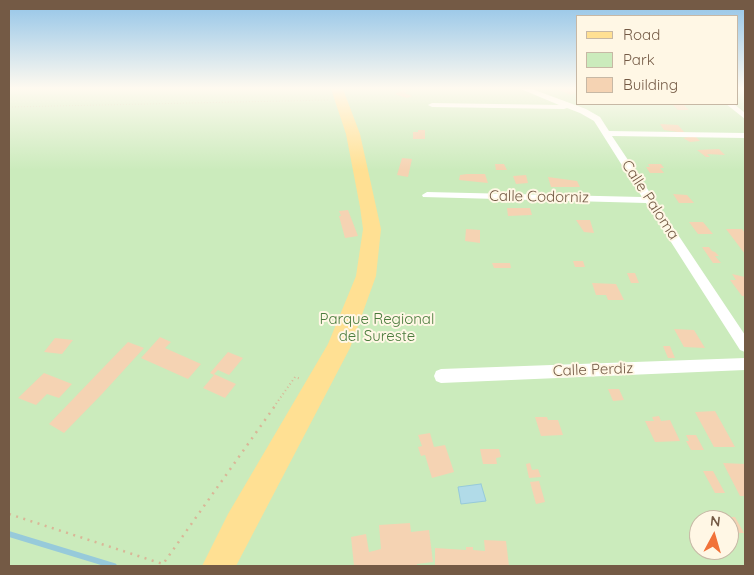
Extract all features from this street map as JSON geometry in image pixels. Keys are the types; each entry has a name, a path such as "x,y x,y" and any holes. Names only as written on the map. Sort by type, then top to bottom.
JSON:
{"main road":[{"path":"218,566 238,525 319,386 355,310 366,276 372,229 355,142 346,116"}],"street":[{"name":"Calle Paloma","path":"592,116 606,132 745,346"},
{"path":"606,132 745,135"},
{"name":"Calle Codorniz","path":"427,195 650,200"},
{"name":"Calle Perdiz","path":"441,376 745,364"}],"path":[{"path":"9,514 162,564 295,377 319,386"}],"green space":[{"name":"Parque Regional del Sureste","path":"9,116 745,116 745,566 9,566"}],"water":[{"path":"481,484 486,501 461,504 458,487"}],"building":[{"path":"660,124 678,125 685,133 664,130"},
{"path":"418,130 425,130 425,139 413,139 413,132 418,132"},
{"path":"696,137 700,141 690,142 683,138"},
{"path":"719,149 725,155 707,154 710,157 706,157 697,150"},
{"path":"402,158 412,159 408,177 397,175"},
{"path":"495,164 504,164 507,170 496,170"},
{"path":"648,164 661,164 664,168 660,168 664,173 650,173 646,167 650,167"},
{"path":"485,174 488,183 459,180 460,175"},
{"path":"526,175 528,183 516,184 513,176"},
{"path":"548,177 577,181 580,187 551,187"},
{"path":"673,194 687,195 694,203 679,203"},
{"path":"507,208 530,208 532,215 508,216"},
{"path":"348,210 358,236 345,238 339,211"},
{"path":"576,220 590,220 594,233 584,232"},
{"path":"689,222 703,222 713,234 698,234"},
{"path":"466,229 480,230 480,243 465,241"},
{"path":"726,229 742,229 745,233 745,254"},
{"path":"702,247 709,247 715,252 719,256 715,256 721,263 713,263"},
{"path":"573,261 583,261 585,267 575,267"},
{"path":"492,263 510,263 511,268 494,268"},
{"path":"627,273 635,273 639,283 631,283"},
{"path":"732,274 745,277 745,296 742,296 730,280 736,280"},
{"path":"592,283 616,284 624,300 608,300 606,295 596,295"},
{"path":"674,329 694,330 705,348 684,347"},
{"path":"160,337 171,342 165,348 201,364 188,379 141,358"},
{"path":"55,338 73,340 62,354 44,352"},
{"path":"128,342 144,348 102,394 64,433 49,424"},
{"path":"663,346 670,346 675,358 668,358"},
{"path":"228,352 243,358 229,375 218,370 214,374 236,384 225,398 203,388 214,375 210,373"},
{"path":"44,373 72,384 59,398 47,394 36,405 18,398"},
{"path":"608,389 619,389 624,400 613,401"},
{"path":"715,411 735,447 714,447 695,412"},
{"path":"659,416 661,421 670,420 680,441 655,442 645,421 654,421 652,417"},
{"path":"535,417 547,417 548,420 558,420 563,435 541,436"},
{"path":"430,433 434,447 445,445 454,472 432,478 425,455 421,456 418,447 422,446 418,435"},
{"path":"686,435 696,435 704,450 691,450 686,441 689,441"},
{"path":"480,449 499,449 501,457 496,458 497,464 483,464"},
{"path":"530,463 532,470 538,469 541,477 529,478 526,464"},
{"path":"723,463 745,464 745,496 740,496"},
{"path":"703,471 713,471 725,493 715,493"},
{"path":"539,481 545,502 536,504 530,482"},
{"path":"410,523 411,532 429,530 433,562 417,564 417,566 354,566 351,537 366,534 369,552 381,549 379,525"},
{"path":"739,524 744,533 739,533"},
{"path":"484,540 506,541 509,566 435,566 435,548 466,550 466,547 473,547 473,550 485,551"}],"waterway":[{"path":"9,534 114,566"}]}
